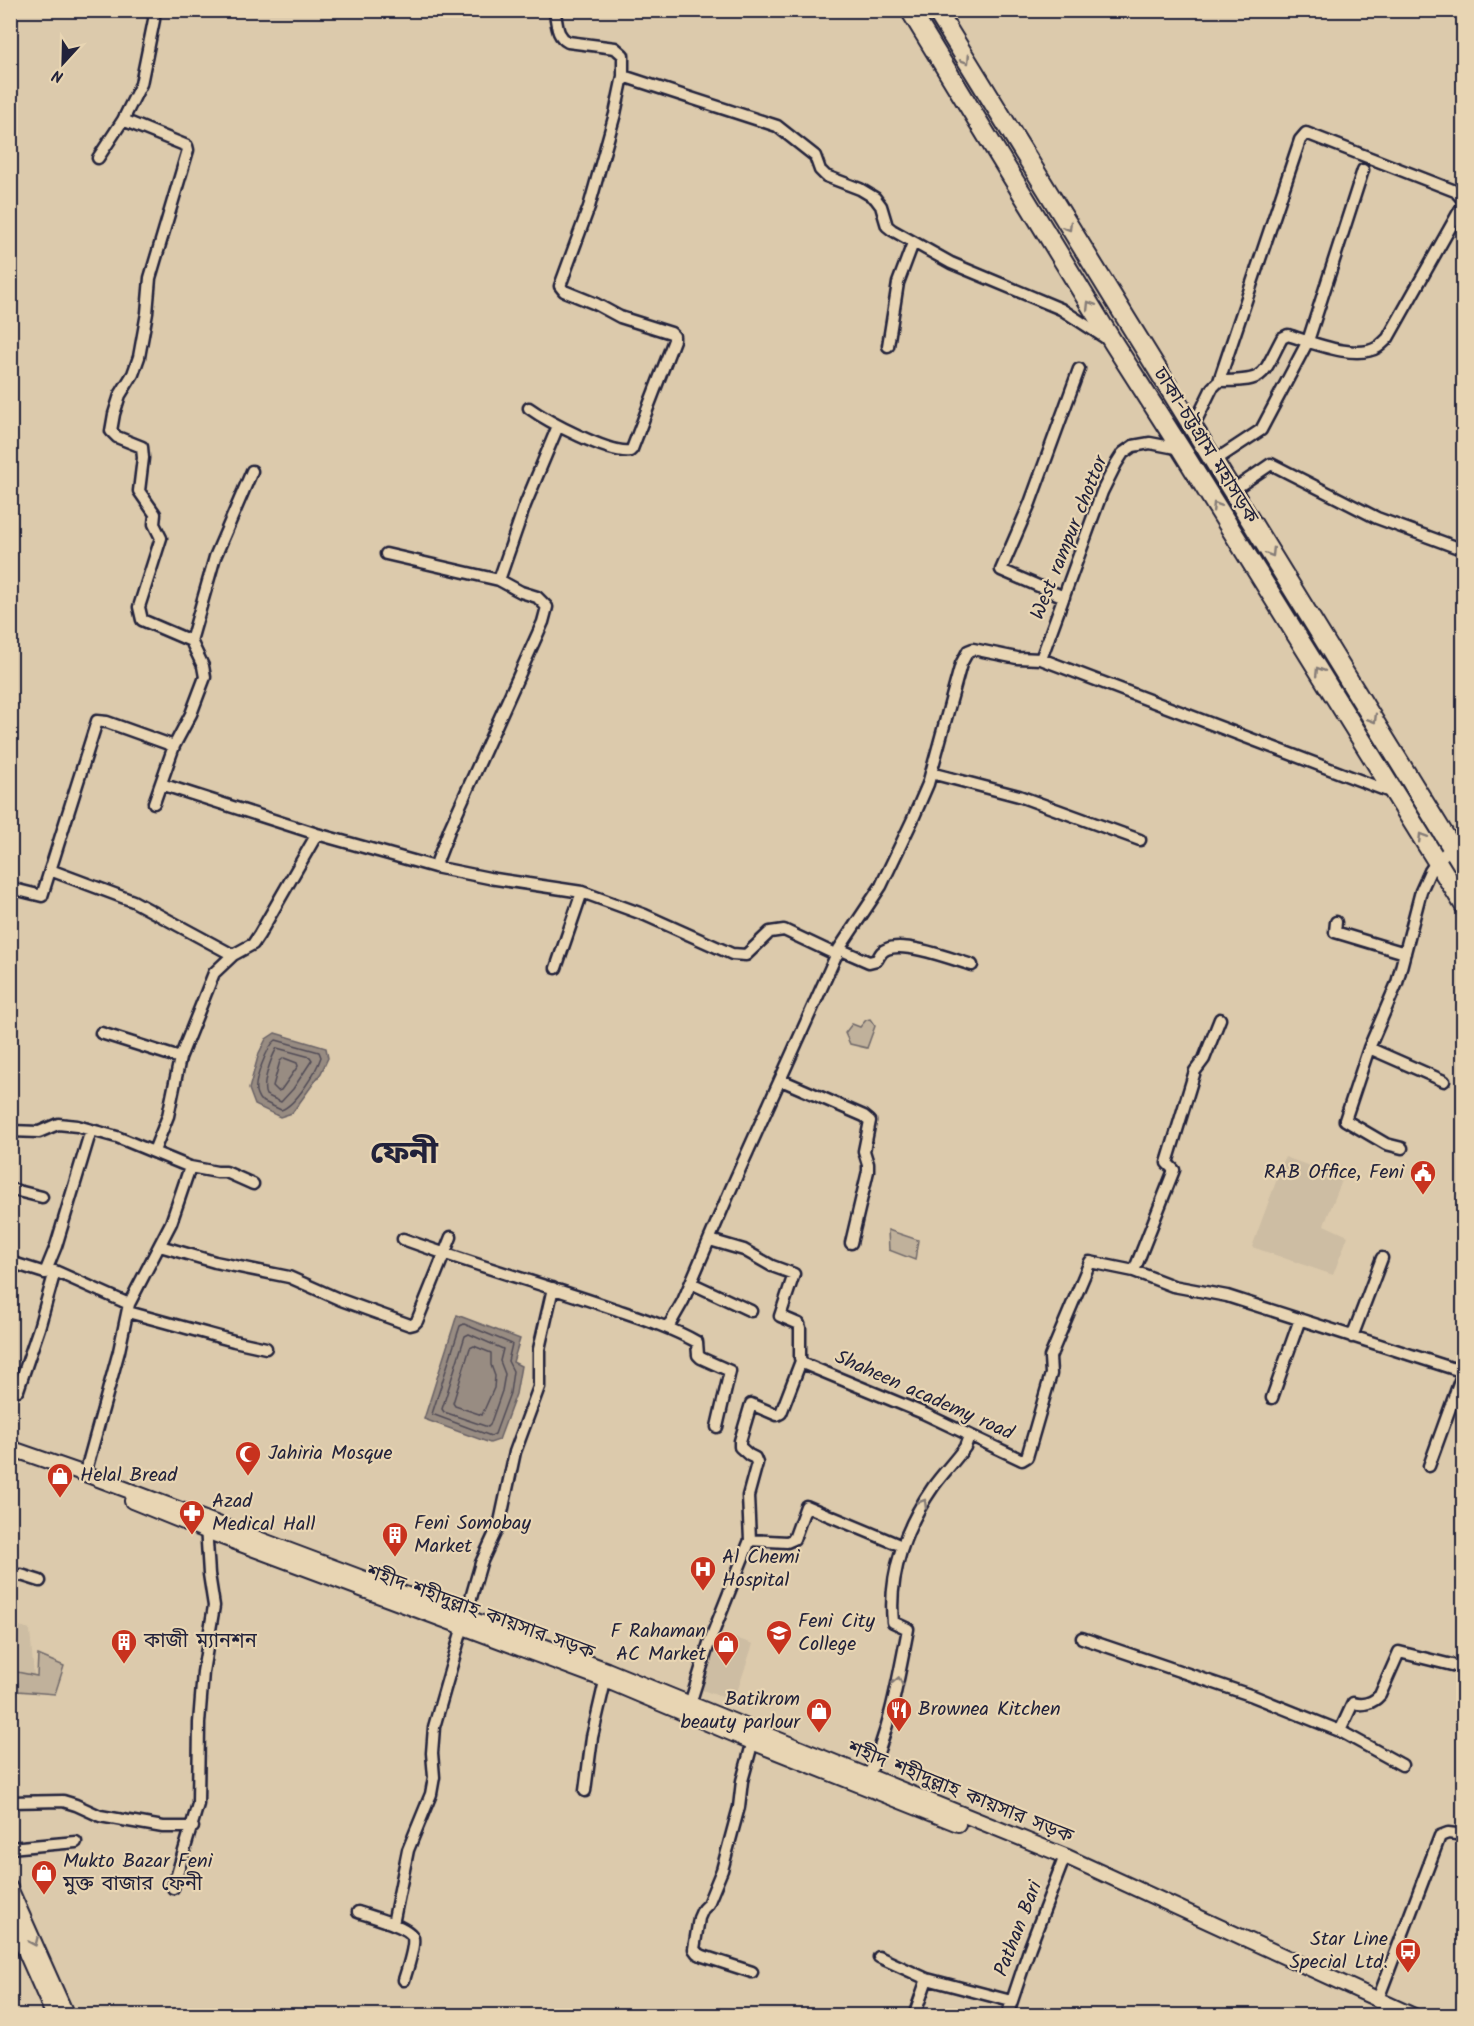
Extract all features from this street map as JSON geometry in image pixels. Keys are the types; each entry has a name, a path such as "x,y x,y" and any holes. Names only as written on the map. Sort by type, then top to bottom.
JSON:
{"highway":[{"name":"ঢাকা-চট্টগ্রাম মহাসড়ক","path":"910,10 1114,345 1464,905"},
{"name":"ঢাকা-চট্টগ্রাম মহাসড়ক","path":"936,10 1192,429 1233,490 1464,867"}],"main road":[{"name":"শহীদ শহীদুল্লাহ কায়সার সড়ক","path":"10,1448 86,1474 206,1525"},
{"name":"শহীদ শহীদুল্লাহ কায়সার সড়ক","path":"10,1457 206,1525 606,1675 690,1704 754,1736 1064,1860 1394,2016"},
{"name":"শহীদ শহীদুল্লাহ কায়সার সড়ক","path":"606,1675 688,1713 868,1777 1064,1860 1414,2016"},
{"path":"10,1888 67,2016"},
{"path":"10,1917 54,2016"}],"street":[{"path":"98,158 123,120 141,84 154,10"},
{"path":"529,408 558,426 616,449 630,451 674,340 671,333 620,317 564,291 560,286 589,207 615,114 623,75 623,55 615,48 568,42 561,38 554,10"},
{"path":"623,75 777,126 815,156 820,170 826,176 860,189 875,198 881,206 887,226 913,243 951,263 1061,309 1114,345"},
{"path":"123,120 187,146 188,150 150,278 147,313 139,357 133,374 120,394 111,431 117,437 142,447 139,491 155,514 154,524 161,538 139,607 142,620 191,641 204,666 205,677 191,714 174,746 154,803"},
{"path":"1192,429 1212,388 1219,381 1300,140 1306,134 1455,191 1464,201"},
{"path":"1214,461 1262,430 1308,341 1363,170"},
{"path":"1219,381 1252,380 1262,375 1282,338 1288,335 1342,351 1365,352 1377,348 1388,338 1454,220 1464,207"},
{"path":"888,346 898,284 913,243"},
{"path":"1065,597 1001,570 1030,503 1079,369"},
{"path":"499,580 525,505 558,426"},
{"name":"West rampur chottor","path":"1041,659 1102,492 1123,453 1133,446 1150,443 1181,449"},
{"path":"1233,490 1271,465 1377,518 1464,550"},
{"path":"191,641 215,557 252,471"},
{"path":"386,554 499,580 521,592 537,597 547,607 547,612 450,828 435,867"},
{"path":"666,1327 671,1322 691,1283 838,952 880,886 912,821 931,773 961,664 968,651 973,649 1017,658 1041,659 1394,793"},
{"path":"10,888 42,896 97,721 107,722 174,746"},
{"path":"931,773 1019,796 1140,840"},
{"path":"161,784 317,834 435,867 582,892 645,915 732,954 746,955 770,932 784,930 869,962 877,960 883,951 894,947 915,949 972,965"},
{"path":"154,1151 168,1116 180,1058 213,973 233,955 252,944 259,935 317,834"},
{"path":"1402,1148 1386,1144 1345,1120 1370,1048 1397,983 1421,891 1430,871 1451,848"},
{"path":"50,870 133,901 233,955"},
{"path":"556,969 582,892"},
{"path":"1336,922 1335,932 1405,953"},
{"path":"1134,1271 1174,1170 1167,1163 1196,1071 1204,1059 1220,1019"},
{"path":"101,1033 180,1058"},
{"path":"1370,1048 1444,1081"},
{"path":"781,1080 864,1116 870,1121 864,1151 868,1171 851,1243"},
{"path":"10,1131 39,1132 58,1124 77,1126 117,1137 190,1167 217,1173 226,1172 253,1184"},
{"path":"18,1390 39,1328 56,1246 92,1130"},
{"path":"86,1474 128,1308 171,1223 190,1167"},
{"path":"10,1189 42,1197"},
{"path":"160,1246 215,1262 289,1278 410,1325 417,1321 451,1237"},
{"path":"403,1239 666,1327 697,1342 698,1355 701,1358 730,1371 717,1427"},
{"path":"690,1704 709,1643 750,1540 748,1496 758,1463 740,1447 740,1441 751,1404 777,1415 781,1413 801,1361 799,1324 780,1316 794,1274 772,1266 744,1250 710,1239"},
{"path":"1352,1337 1382,1258"},
{"path":"10,1262 50,1272 128,1308 234,1341 266,1348"},
{"name":"Shaheen academy road","path":"801,1361 923,1413 1022,1460 1025,1459 1051,1374 1050,1357 1088,1266 1090,1262 1094,1262 1134,1271 1173,1286 1227,1296 1462,1372"},
{"path":"691,1283 751,1311"},
{"path":"393,1924 408,1850 431,1794 434,1777 432,1753 434,1727 481,1563 500,1522 515,1452 539,1387 539,1349 553,1288"},
{"path":"1272,1398 1300,1319"},
{"path":"1429,1466 1462,1372 1464,1358"},
{"path":"868,1777 888,1726 908,1629 893,1622 892,1610 897,1565 902,1546 921,1505 965,1447 969,1436"},
{"path":"750,1540 787,1542 794,1539 806,1506 902,1546"},
{"path":"173,1888 193,1827 199,1794 199,1723 203,1672 214,1606 210,1587 206,1525"},
{"path":"10,1576 21,1575 40,1581"},
{"path":"1082,1638 1232,1688 1340,1731 1402,1765"},
{"path":"1340,1731 1353,1703 1364,1705 1377,1699 1380,1695 1399,1652 1464,1668"},
{"path":"585,1791 592,1737 606,1675"},
{"path":"752,1972 704,1956 694,1949 702,1909 708,1904 722,1870 739,1807 742,1781 754,1736"},
{"path":"10,1802 63,1801 100,1816 163,1827 193,1827"},
{"path":"1378,1999 1440,1836 1448,1833 1464,1835"},
{"path":"10,1848 76,1842"},
{"name":"Pathan Bari","path":"1007,2016 1064,1860"},
{"path":"358,1912 393,1924 410,1932 413,1936 404,1980"},
{"path":"879,1957 927,1979 1011,2001"},
{"path":"914,2016 927,1979"}],"shaded area":[{"path":"870,1019 875,1026 867,1048 850,1044 845,1033 852,1024 860,1027"},
{"path":"1285,1157 1343,1178 1324,1225 1348,1236 1333,1275 1252,1247"},
{"path":"888,1230 918,1240 915,1260 889,1250"},
{"path":"10,1624 30,1630 34,1676 11,1680"},
{"name":"F Rahaman AC Market","path":"718,1632 753,1644 734,1701 699,1689"},
{"path":"38,1655 64,1666 55,1694 18,1691 17,1672 37,1676"}],"water":[{"path":"275,1033 326,1048 328,1058 321,1073 292,1113 280,1117 255,1105 249,1089 259,1053 266,1039"},
{"path":"457,1315 520,1339 513,1362 521,1366 516,1394 499,1440 490,1443 424,1419"}],"place":[{"name":"RAB Office, Feni","path":"1423,1196"},
{"name":"Jahiria Mosque","path":"248,1477"},
{"name":"Helal Bread","path":"60,1499"},
{"name":"Azad Medical Hall","path":"192,1536"},
{"name":"Feni Somobay Market","path":"395,1558"},
{"name":"Al Chemi Hospital","path":"703,1592"},
{"name":"Feni City College","path":"779,1656"},
{"name":"কাজী ম্যানশন","path":"124,1665"},
{"name":"F Rahaman AC Market","path":"726,1667"},
{"name":"Brownea Kitchen","path":"899,1733"},
{"name":"Batikrom beauty parlour","path":"819,1734"},
{"name":"Mukto Bazar Feni মুক্ত বাজার ফেনী","path":"44,1896"},
{"name":"Star Line Special Ltd.","path":"1408,1974"}],"district":[{"name":"ফেনী","path":"404,1154"}]}
